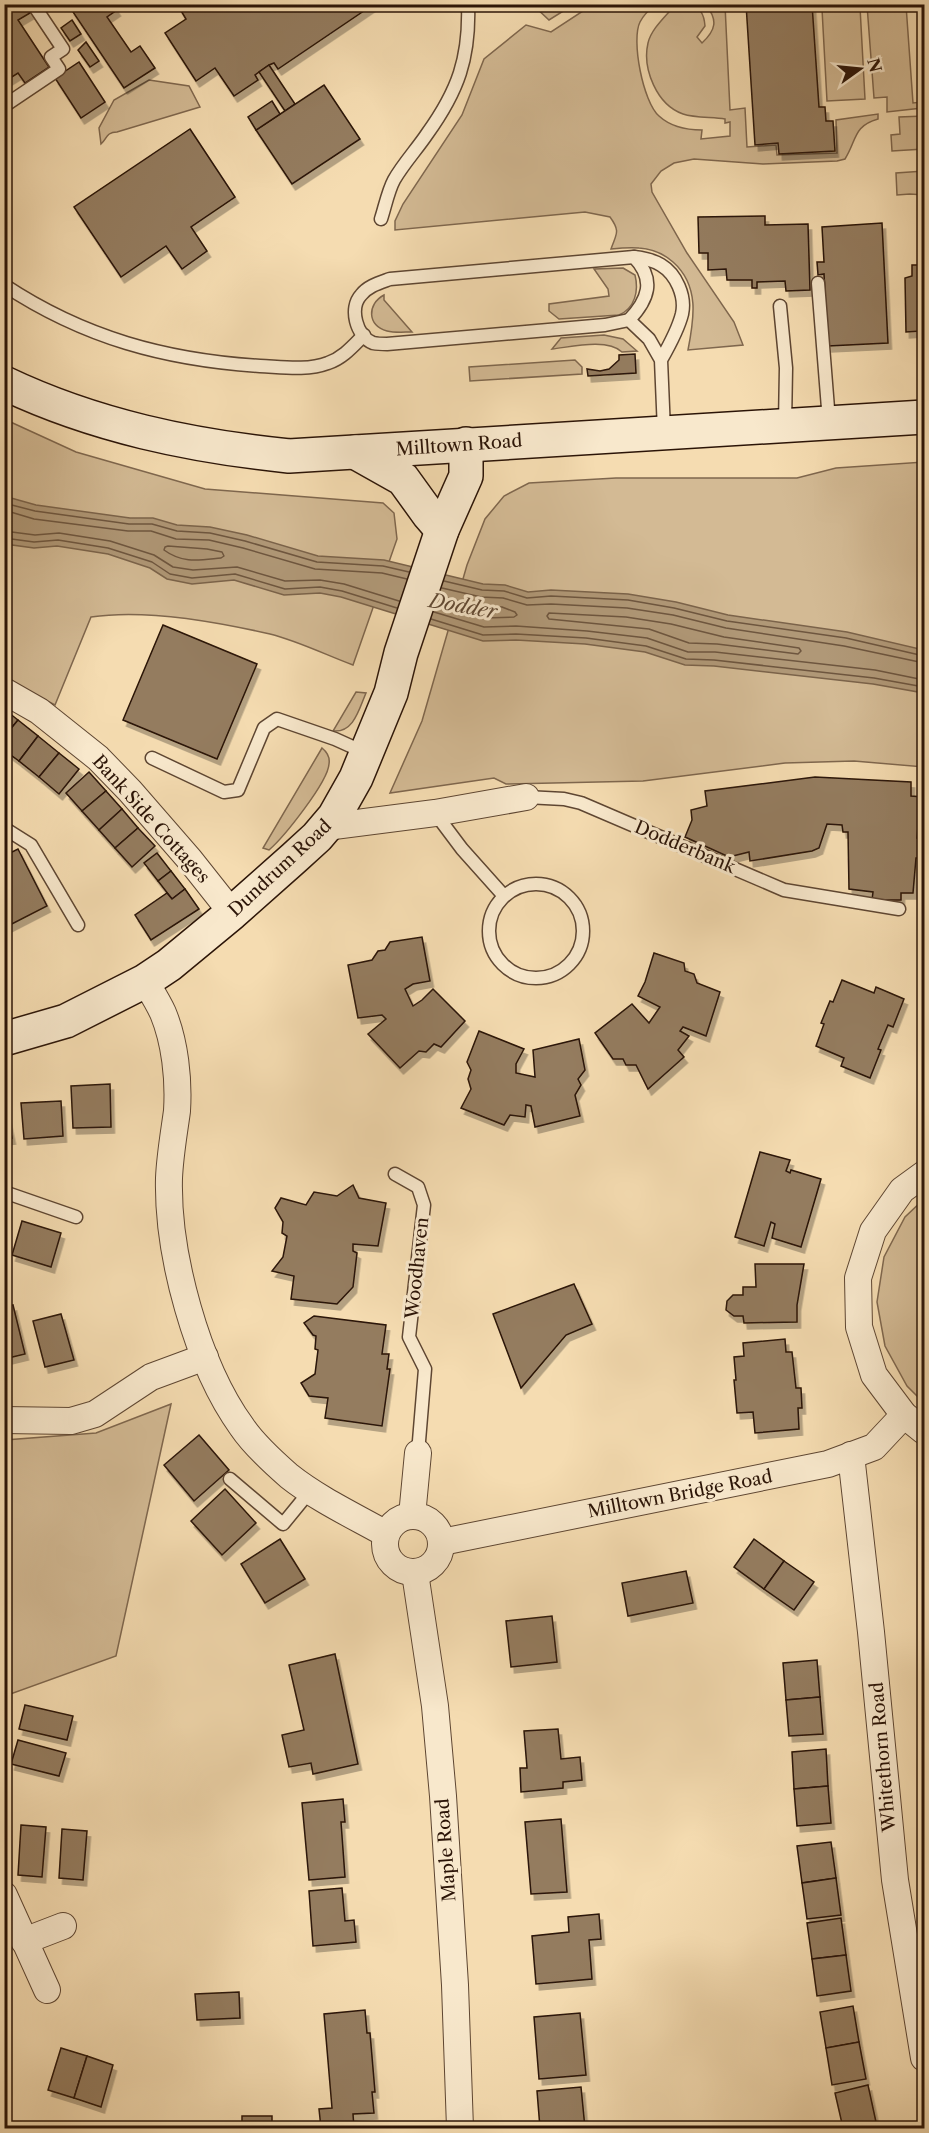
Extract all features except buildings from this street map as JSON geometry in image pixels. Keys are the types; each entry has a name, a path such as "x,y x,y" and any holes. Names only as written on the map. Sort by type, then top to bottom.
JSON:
{"main road":[{"name":"Milltown Road","path":"4,383 86,416 159,436 240,451 289,456 924,417"},
{"name":"Dundrum Road","path":"4,1039 66,1021 145,981 176,960 232,913 326,827 342,805 367,753 391,693 442,530 466,476 466,444"},
{"path":"356,452 403,479 442,530"}],"street":[{"name":"Bank Side Cottages","path":"4,691 39,711 98,758 190,860 232,913"},
{"name":"Dodderbank","path":"326,827 435,813 526,797"},
{"path":"145,981 163,1013 172,1044 177,1076 177,1110 169,1180 172,1226 178,1270 205,1357 223,1397 242,1429 289,1476 310,1491 386,1534"},
{"path":"924,1174 902,1190 873,1231 858,1278 859,1327 874,1375 904,1414 924,1431"},
{"path":"4,1420 71,1421 95,1414 151,1377 205,1357"},
{"name":"Milltown Bridge Road","path":"441,1542 828,1464 874,1447 904,1414"},
{"name":"Woodhaven","path":"412,1516 417,1453"},
{"name":"Whitethorn Road","path":"851,1455 895,1880 924,2058"},
{"path":"412,1516 421,1517 435,1526 441,1542 437,1560 423,1571 405,1572 390,1562 385,1553 386,1534 396,1521 412,1516"},
{"name":"Maple Road","path":"415,1573 435,1706 443,1796 455,1985 460,2128"},
{"path":"4,1895 47,1990"},
{"path":"24,1941 63,1926"}],"lane":[{"path":"4,106 58,69 51,57 63,49 33,4"},
{"path":"381,219 394,180 437,120 456,86 465,58 468,38 468,4"},
{"path":"634,257 644,271 647,283 644,303 629,320 605,325 387,344 371,342 356,322 354,311 356,301 366,289 382,282 634,257 659,263 673,277 681,295 682,312 673,338 661,360"},
{"path":"818,283 829,423"},
{"path":"4,285 57,316 96,333 150,351 187,358 249,365 312,367 334,361 364,335"},
{"path":"780,306 786,368 785,425"},
{"path":"629,320 648,339 661,360 664,432"},
{"path":"152,758 224,792 238,790 264,728 277,719 367,753"},
{"name":"Dodderbank","path":"526,797 564,799 581,803 784,890 899,909"},
{"path":"435,813 462,849 504,896"},
{"path":"4,828 31,845 78,925"},
{"path":"531,884 547,884 561,890 572,900 580,913 584,928 582,943 576,958 565,969 551,977 535,979 519,976 506,968 495,955 490,940 489,924 494,909 504,896 516,888 531,884"},
{"name":"Woodhaven","path":"395,1174 418,1187 424,1205 409,1337 425,1369 417,1453"},
{"path":"4,1192 76,1217"},
{"path":"230,1479 283,1524 310,1491"}],"shaded area":[{"path":"533,5 573,5 549,20"},
{"path":"592,5 655,5 640,22 637,42 640,70 653,109 673,125 702,130 701,139 730,136 730,122 725,123 725,119 683,114 666,103 650,75 647,53 652,33 675,5 689,5 699,10 704,18 705,26 697,37 702,43 714,25 710,10 706,5 725,5 730,110 745,108 747,147 776,145 777,155 837,153 836,120 878,114 878,119 864,126 857,134 845,159 763,164 694,159 674,163 661,171 651,184 652,192 687,253 734,322 743,345 688,350 693,303 688,282 682,271 666,257 649,249 611,249 616,230 610,217 585,212 395,230 395,221 403,204 462,115 484,59 526,25 551,32"},
{"path":"867,5 906,5 913,103 922,102 922,108 887,112 887,97 874,98"},
{"path":"860,7 865,99 827,101 822,9"},
{"path":"149,80 189,86 200,107 111,133 101,144 99,128 114,100"},
{"path":"924,116 924,149 892,151 891,135 900,134 899,117"},
{"path":"924,171 924,195 897,195 896,173"},
{"path":"623,268 635,275 636,293 629,308 619,315 559,319 549,311 549,304 609,296 608,289 594,269"},
{"path":"384,295 384,300 412,332 387,331 376,325 372,309 378,299"},
{"path":"604,335 623,339 637,351 622,352 607,345 598,344 552,349 561,338"},
{"path":"575,360 582,367 582,374 470,381 469,367"},
{"path":"4,419 76,452 205,489 383,503 394,513 397,539 353,665 291,640 250,629 180,618 111,615 91,617 55,705 5,679"},
{"path":"924,462 924,767 854,761 785,763 643,781 506,784 494,778 390,793 422,721 467,565 485,519 504,496 529,483 616,478 797,478 836,468"},
{"path":"356,692 366,693 355,719 346,728 333,731"},
{"path":"322,748 328,755 329,762 321,783 304,809 276,843 269,850 263,848"},
{"path":"924,1199 924,1403 907,1386 885,1346 877,1302 884,1257 905,1217"},
{"path":"171,1404 116,1656 5,1696 5,1440 96,1433"}],"water":[{"name":"Dodder","path":"4,496 36,505 130,518 153,518 177,525 210,527 247,535 318,556 384,560 483,584 505,585 528,592 551,590 628,594 676,602 728,615 847,632 924,650 924,693 873,684 714,666 685,665 645,652 585,644 516,640 483,641 341,597 320,593 284,595 234,580 192,584 167,579 150,568 108,554 57,546 34,548 5,544"}]}
